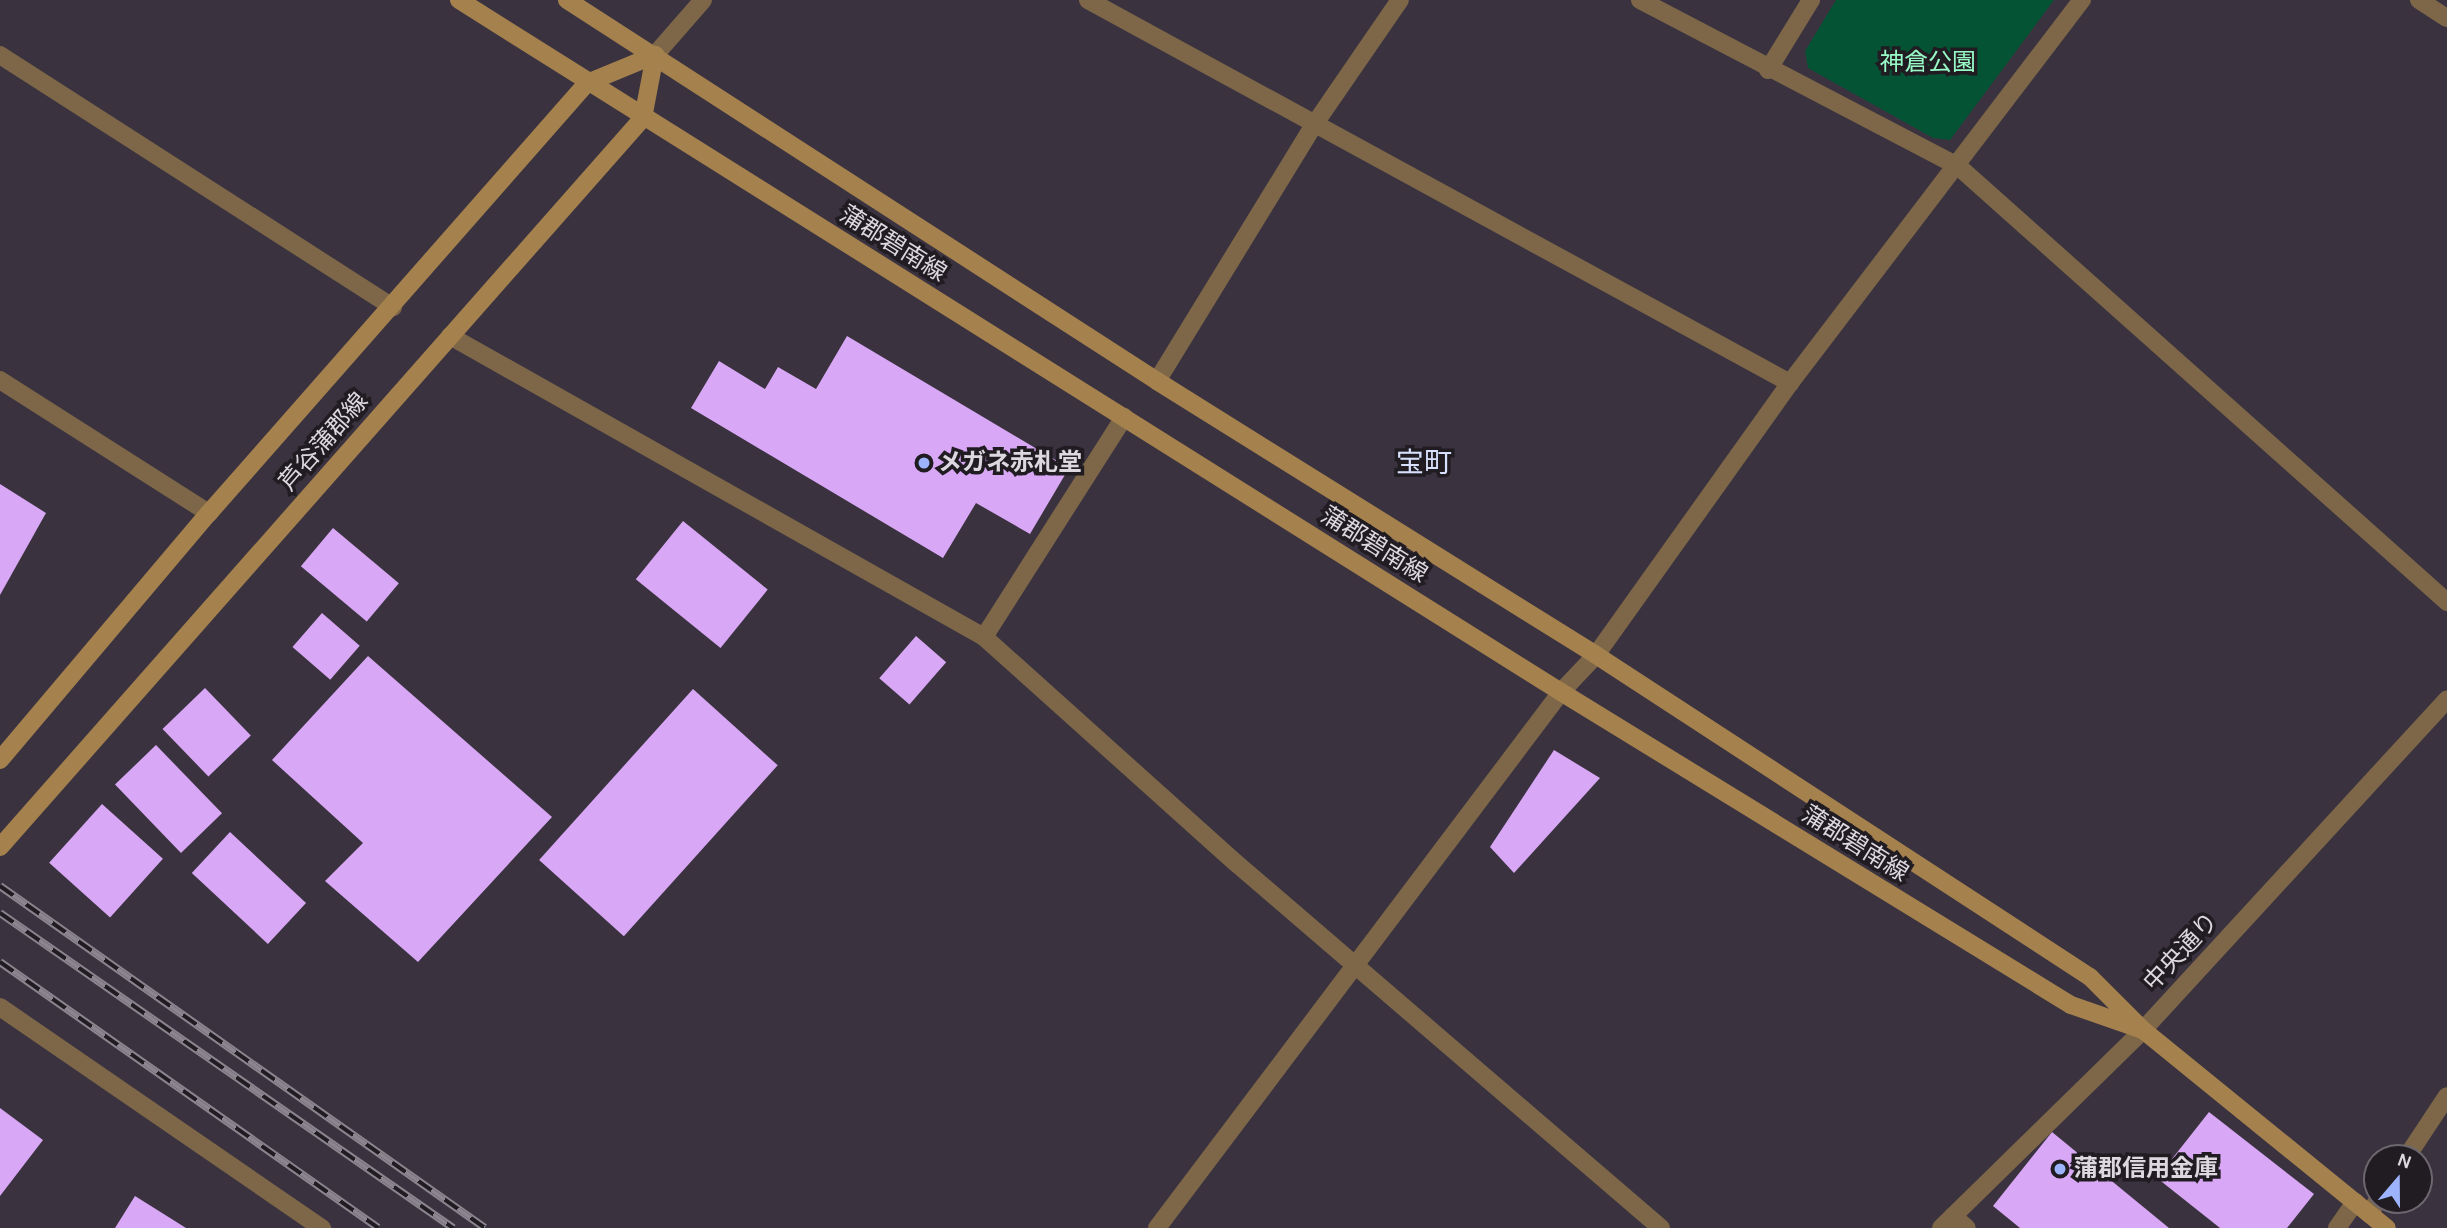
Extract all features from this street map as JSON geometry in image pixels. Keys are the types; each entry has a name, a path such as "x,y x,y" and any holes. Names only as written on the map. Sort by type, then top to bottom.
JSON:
{"main road":[{"path":"459,0 587,83"},
{"path":"567,0 655,55 643,118"},
{"name":"芦谷蒲郡線","path":"0,760 209,513 393,307 587,83 655,55"},
{"name":"蒲郡碧南線","path":"655,55 1157,381 1596,655 2090,977 2143,1030 2355,1202 2363,1204"},
{"name":"蒲郡碧南線","path":"587,83 1125,417 1560,692 2071,1005 2143,1030"},
{"name":"芦谷蒲郡線","path":"0,847 643,118"}],"street":[{"path":"655,55 703,0"},
{"path":"1088,0 1316,122 1790,383"},
{"path":"1157,381 1316,122 1400,0"},
{"path":"1640,0 1769,70 1959,167 2447,602"},
{"path":"1769,70 1811,0"},
{"path":"1157,1228 1560,692 1596,655 1790,383 1959,167 2082,0"},
{"path":"2419,0 2447,18"},
{"path":"0,55 393,307"},
{"path":"450,336 984,637 1236,863 1358,964 1661,1228"},
{"path":"0,380 209,513"},
{"path":"984,637 1125,417"},
{"name":"中央通り","path":"1947,1222 2143,1030 2447,699"},
{"path":"0,1007 322,1228"},
{"path":"2415,1144 2447,1096"},
{"path":"2337,1228 2355,1202"},
{"path":"1947,1222 1968,1228"}],"green space":[{"name":"神倉公園","path":"1836,0 2054,0 1950,140 1933,138 1808,68 1805,51"}],"building":[{"path":"847,336 1069,468 1030,534 976,503 943,558 691,408 719,361 765,389 778,367 816,389"},
{"path":"0,484 46,513 0,595"},
{"path":"683,521 768,590 721,648 636,579"},
{"path":"333,528 399,583 367,622 301,566"},
{"path":"322,613 360,646 330,680 292,647"},
{"path":"916,636 946,662 909,705 879,678"},
{"path":"368,656 552,817 418,962 325,881 363,843 272,760"},
{"path":"205,688 251,735 208,776 163,729"},
{"path":"693,689 778,765 624,936 539,860"},
{"path":"156,745 222,813 181,853 115,785"},
{"path":"1554,750 1600,778 1514,873 1490,847"},
{"path":"102,804 163,859 110,918 49,863"},
{"path":"230,832 306,903 268,944 192,873"},
{"path":"0,1108 43,1140 0,1196"},
{"path":"2209,1112 2314,1194 2287,1228 2220,1228 2157,1178"},
{"name":"蒲郡信用金庫","path":"2052,1132 2169,1228 2020,1228 1993,1206"},
{"path":"135,1196 186,1228 115,1228"}],"railway":[{"path":"0,886 485,1228"},
{"path":"0,913 453,1228"},
{"path":"0,962 378,1228"}],"place":[{"name":"メガネ赤札堂","path":"924,463"},
{"name":"蒲郡信用金庫","path":"2060,1169"}],"district":[{"name":"宝町","path":"1424,463"}]}
